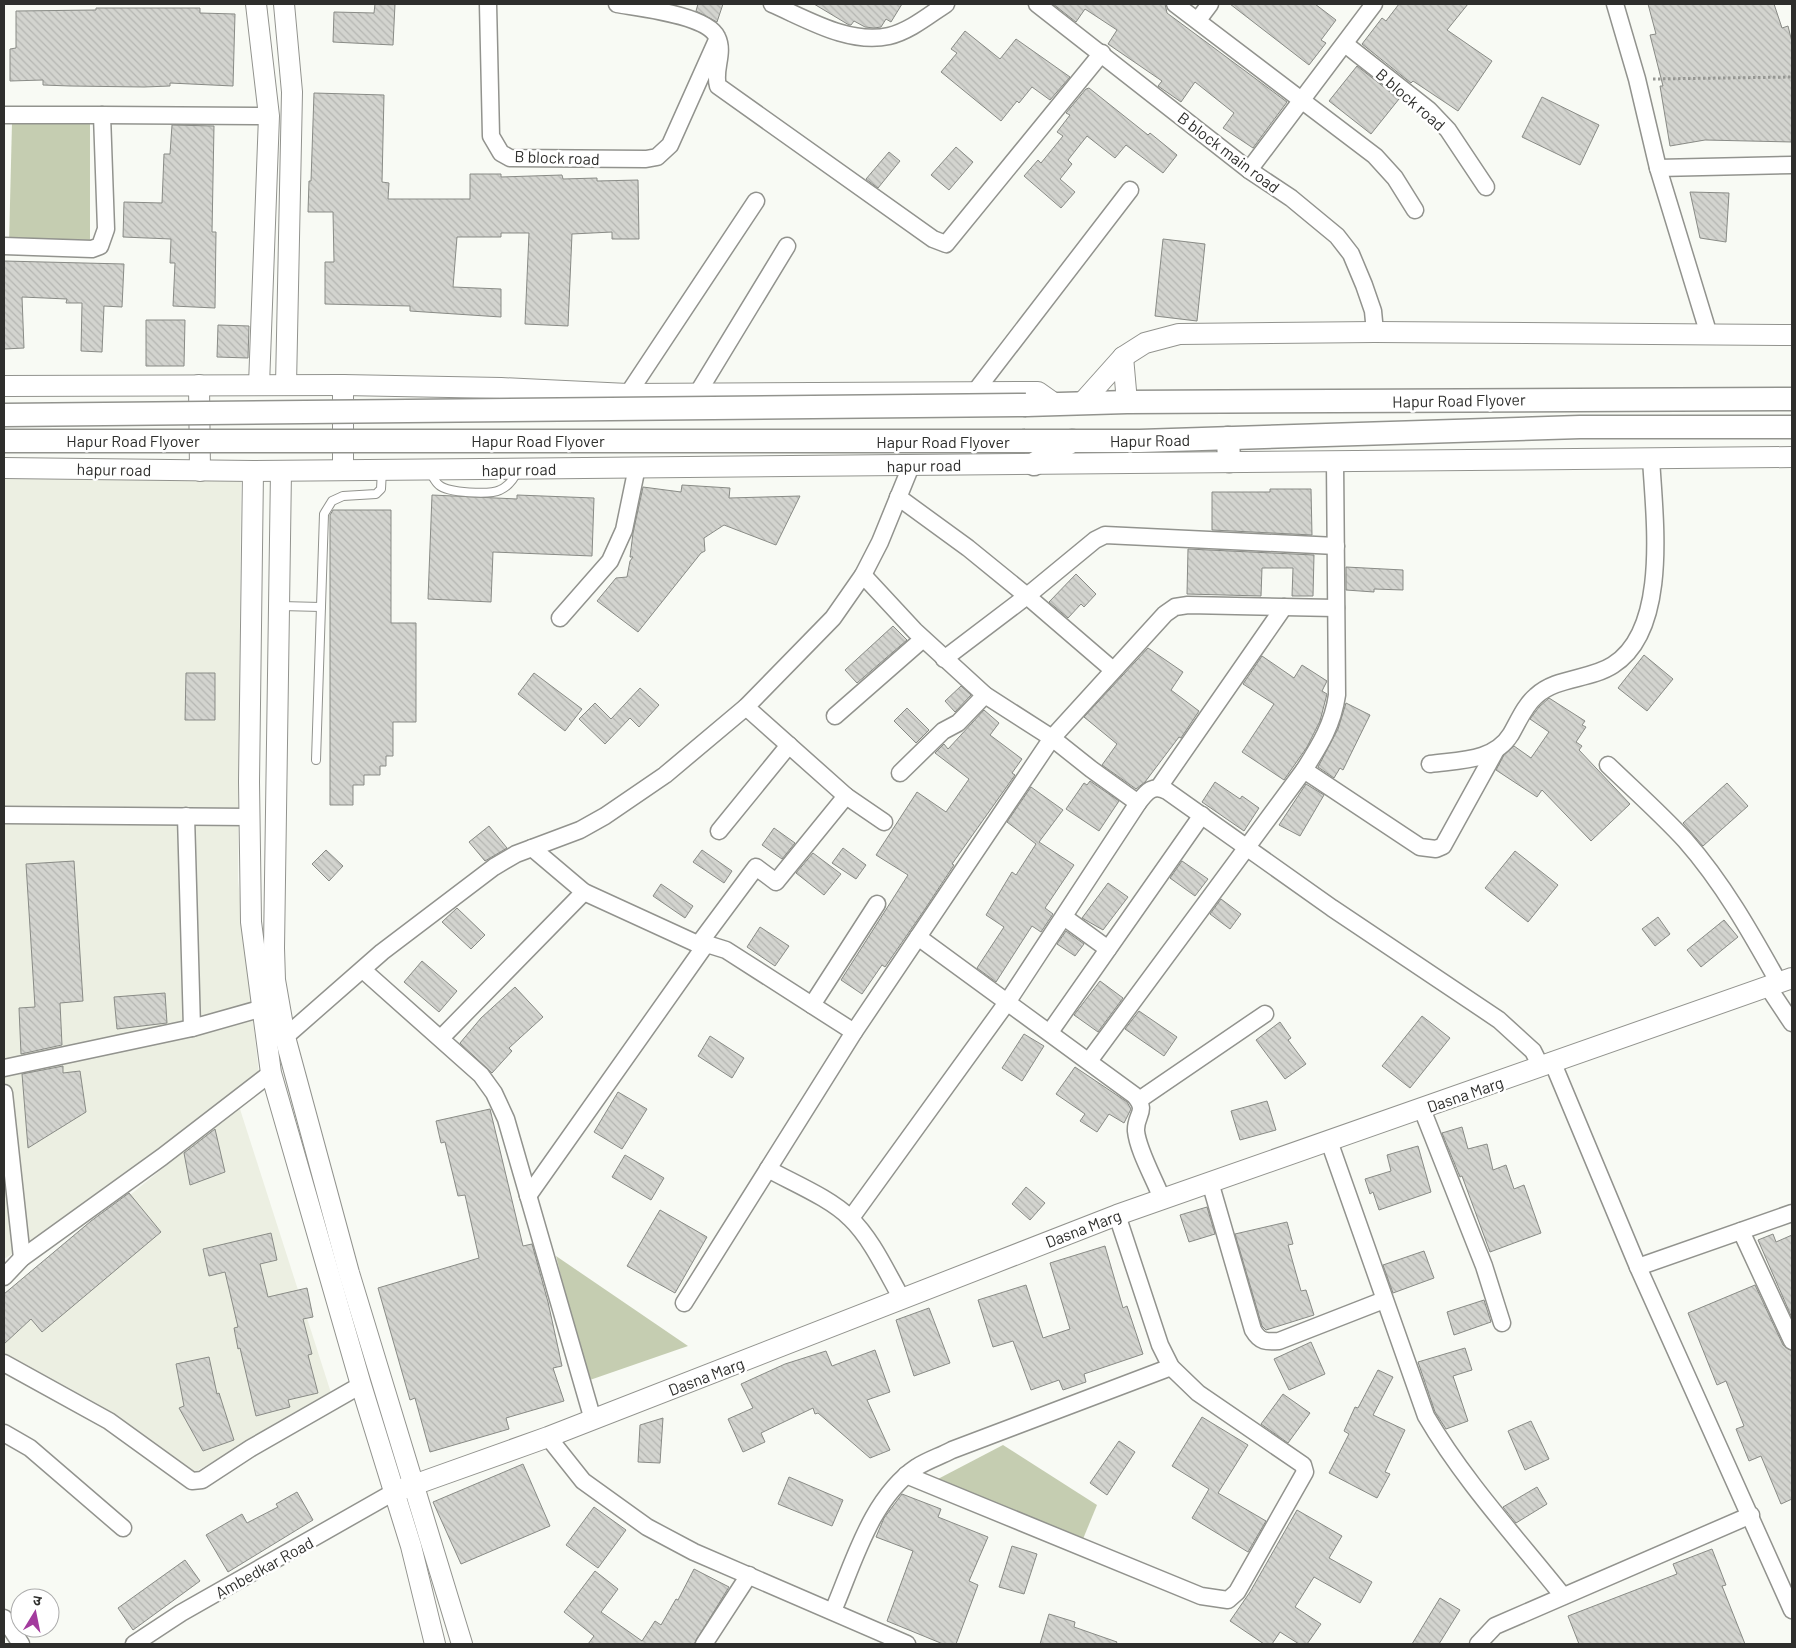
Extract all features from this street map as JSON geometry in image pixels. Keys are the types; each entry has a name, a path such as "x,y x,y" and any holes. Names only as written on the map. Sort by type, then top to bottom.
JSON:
{"main road":[{"name":"Hapur Road Flyover","path":"4,415 1026,405 1127,402 1792,399"},
{"name":"Hapur Road Flyover","path":"1228,438 1580,427 1792,427"},
{"name":"Hapur Road","path":"1072,441 1228,438"},
{"path":"1228,438 1229,461"},
{"name":"Hapur Road Flyover","path":"4,441 1072,441"},
{"path":"1034,464 1072,441"}],"street":[{"path":"256,4 269,116 259,386"},
{"path":"284,4 292,92 286,385"},
{"name":"B block road","path":"488,4 490,136 500,153 510,158 646,159 657,157 670,145 718,37"},
{"path":"617,4 688,18 709,28 718,37 720,58 715,78 718,86 933,239 946,244 1102,53"},
{"path":"772,4 837,32 862,37 889,36 907,29 946,4"},
{"name":"B block main road","path":"1037,4 1249,170 1291,198 1337,236 1350,254 1364,285 1373,311 1375,332"},
{"path":"1175,4 1302,99 1384,165 1415,210"},
{"path":"1198,20 1210,4"},
{"path":"1249,170 1374,4"},
{"path":"1615,4 1637,79 1658,168 1709,335"},
{"name":"B block road","path":"1345,44 1429,110 1453,137 1486,188"},
{"path":"4,115 269,116"},
{"path":"4,246 92,249 100,246 106,229 102,115"},
{"path":"1658,168 1792,165"},
{"path":"974,393 1130,190"},
{"path":"628,394 756,201"},
{"path":"697,394 787,246"},
{"path":"1081,404 1123,356 1145,343 1179,334 1375,332 1792,335"},
{"path":"1123,356 1127,402"},
{"path":"199,385 200,470"},
{"path":"343,385 343,470"},
{"path":"4,386 343,385 501,388 628,394 1038,392 1055,404"},
{"name":"hapur road","path":"4,468 281,471 1792,457"},
{"path":"1430,764 1480,758 1496,750 1508,739 1535,696 1546,689 1613,665 1635,642 1648,616 1654,580 1655,543 1651,458"},
{"path":"1088,1061 1304,770 1324,739 1334,714 1336,695 1335,462"},
{"path":"285,1037 382,952 494,866 532,848 580,830 605,816 665,775 746,707 833,618 864,575 910,466"},
{"path":"560,618 610,561 624,530 637,467"},
{"path":"253,471 251,922 271,1073 411,1546 430,1641"},
{"path":"281,471 275,980 285,1037 349,1273 462,1644"},
{"path":"898,497 968,548 1113,670"},
{"path":"944,658 1027,596 1095,540 1105,535 1336,546"},
{"path":"864,575 923,639 985,695 1052,738 1091,770 1138,803"},
{"path":"684,1303 854,1032 1052,738 1165,614 1175,607 1188,605 1336,608"},
{"path":"851,1218 1008,1001 1138,803 1146,792 1159,787 1284,607"},
{"path":"836,716 923,639"},
{"path":"900,773 944,731 958,723 985,695"},
{"path":"746,707 846,796 884,822"},
{"path":"719,831 789,745"},
{"path":"1304,770 1420,848 1436,849 1443,846 1496,750"},
{"path":"1608,765 1684,840 1706,866 1744,921 1780,982 1792,1023"},
{"path":"1159,787 1499,1020 1547,1064 1751,1515 1786,1581 1792,1610"},
{"path":"528,1196 756,867 776,882 846,796"},
{"path":"4,815 250,817"},
{"path":"1050,1032 1202,815"},
{"path":"186,816 192,1028"},
{"path":"532,848 584,892 701,946 710,945 726,950 854,1032"},
{"path":"441,1038 584,892"},
{"path":"812,1005 877,904"},
{"path":"1064,917 1108,949"},
{"path":"918,937 1008,1001 1139,1100 1142,1109 1136,1122 1138,1138 1162,1199"},
{"path":"363,970 481,1075 494,1093 506,1119 592,1420"},
{"name":"Dasna Marg","path":"394,1492 548,1437 1117,1215 1780,982"},
{"path":"4,1068 192,1028 263,1008"},
{"path":"1139,1100 1266,1014"},
{"path":"4,1276 22,1258 162,1157 271,1073"},
{"path":"4,1093 22,1258"},
{"path":"1422,1109 1484,1266 1502,1323"},
{"path":"1329,1141 1426,1416 1444,1446 1563,1596"},
{"path":"768,1169 851,1218 864,1235 902,1299"},
{"path":"1210,1182 1253,1330 1258,1338 1267,1342 1279,1341 1384,1300"},
{"path":"1638,1267 1792,1213"},
{"path":"906,1476 1201,1596 1228,1600 1238,1592 1305,1472 1303,1465 1198,1392 1171,1367 1160,1344 1117,1215"},
{"path":"1741,1231 1792,1342"},
{"path":"4,1363 109,1421 192,1481 202,1480 252,1448 362,1385"},
{"path":"834,1612 873,1518 891,1491 918,1466 952,1450 1171,1367"},
{"path":"4,1433 36,1452 123,1528"},
{"path":"548,1437 583,1481 608,1501 647,1527 694,1552 907,1644"},
{"name":"Ambedkar Road","path":"134,1644 182,1613 394,1492"},
{"path":"1478,1644 1495,1626 1751,1515"},
{"path":"704,1644 748,1575"},
{"path":"4,1618 20,1644"}],"lane":[{"path":"316,760 324,514 332,501 343,496 376,494 381,490 382,470"},
{"path":"279,606 321,606"}],"path":[{"path":"1637,79 1792,77"}],"shaded area":[{"path":"4,473 241,479 238,880 259,1075 35,1240 4,1259"},
{"path":"239,1106 332,1396 193,1473 4,1353 4,1298"}],"green space":[{"path":"12,123 90,123 90,245 9,244"},
{"path":"556,1256 688,1346 587,1381"},
{"path":"1003,1445 1097,1505 1083,1539 936,1480"}],"building":[{"path":"375,4 395,4 393,45 333,42 334,12 374,13"},
{"path":"698,4 723,4 717,22 696,11"},
{"path":"814,4 902,4 891,22 886,19 881,27 874,28 865,27 854,21 849,25"},
{"path":"1053,4 1165,4 1167,13 1287,102 1253,148 1223,128 1234,113 1195,82 1181,102 1158,86 1162,81 1108,44 1117,30 1085,9 1076,22"},
{"path":"1230,4 1315,4 1336,20 1321,40 1326,43 1309,65"},
{"path":"1399,4 1468,4 1447,30 1492,61 1458,111 1413,81 1411,83 1362,44 1382,18 1386,21"},
{"path":"1648,4 1774,4 1782,28 1788,26 1792,42 1792,142 1705,140 1670,146 1660,86 1663,86 1650,35 1656,34"},
{"path":"96,8 200,8 200,13 235,14 233,86 170,83 170,86 144,87 70,86 43,85 43,80 10,81 10,49 16,48 16,11 96,10"},
{"path":"965,31 1000,59 1016,39 1070,77 1050,100 1032,87 1019,103 1017,101 1001,121 941,72 957,53 951,49"},
{"path":"1357,66 1399,99 1371,134 1329,101"},
{"path":"1089,88 1148,135 1150,133 1177,155 1163,173 1126,145 1115,158 1087,136 1068,160 1072,164 1060,179 1075,192 1061,208 1024,176 1038,160 1041,163 1063,136 1057,132 1070,115 1066,113 1086,89"},
{"path":"314,93 384,95 382,182 389,183 388,199 470,199 470,174 501,174 501,177 562,175 563,179 597,178 597,181 638,180 639,239 612,239 612,232 572,234 568,326 525,324 529,233 501,233 501,237 457,237 453,287 501,289 501,317 410,311 410,306 325,304 325,262 334,262 333,212 308,212"},
{"path":"1542,97 1599,125 1580,165 1522,137"},
{"path":"172,125 214,126 212,232 216,232 215,308 173,306 175,263 170,263 171,239 123,237 124,202 162,203 164,154 170,154"},
{"path":"956,147 973,162 949,190 931,175"},
{"path":"889,152 900,161 878,188 866,179"},
{"path":"1690,192 1729,193 1726,242 1700,238"},
{"path":"1163,239 1205,244 1197,321 1155,316"},
{"path":"4,261 124,264 122,307 104,306 102,352 81,351 82,303 66,303 67,299 22,297 24,348 4,349"},
{"path":"146,320 185,320 184,366 146,366"},
{"path":"218,325 249,326 248,358 217,357"},
{"path":"682,485 730,488 729,498 800,496 776,545 724,525 704,538 705,551 701,553 638,632 597,601 616,578 627,577 630,561 633,557 630,557 633,533 643,487 681,492"},
{"path":"1270,489 1311,489 1312,535 1212,530 1212,492 1270,492"},
{"path":"432,495 517,499 517,495 594,498 592,556 493,552 491,602 428,599"},
{"path":"333,510 391,510 391,623 416,623 416,722 393,722 393,756 386,756 386,766 380,766 380,775 364,775 364,785 353,785 353,805 330,805 330,515"},
{"path":"1188,549 1314,555 1313,596 1292,596 1293,568 1262,568 1261,596 1187,594"},
{"path":"1346,567 1403,570 1403,590 1374,589 1374,592 1346,590"},
{"path":"1076,574 1096,594 1084,607 1081,604 1068,618 1049,602"},
{"path":"893,626 907,640 857,683 845,670"},
{"path":"1148,648 1183,672 1171,690 1199,711 1181,738 1179,737 1145,782 1136,789 1102,765 1117,744 1084,717"},
{"path":"1644,655 1673,679 1647,711 1618,688"},
{"path":"1262,656 1294,678 1302,665 1327,681 1322,691 1327,694 1320,721 1307,747 1284,780 1242,752 1274,704 1243,684"},
{"path":"186,673 215,673 215,720 185,720"},
{"path":"534,673 582,709 565,731 518,694"},
{"path":"961,686 971,695 955,712 945,701"},
{"path":"640,688 659,705 639,727 630,718 605,744 579,719 595,703 611,719"},
{"path":"1549,698 1585,721 1582,725 1586,727 1576,742 1582,746 1579,750 1630,804 1591,841 1542,790 1537,797 1496,770 1504,755 1514,746 1531,758 1549,732 1530,719"},
{"path":"1346,703 1370,715 1343,770 1340,768 1334,778 1318,767 1338,729"},
{"path":"907,708 929,730 916,743 894,721"},
{"path":"984,710 999,723 990,735 1022,759 1012,773 1015,775 952,864 954,865 925,909 885,967 882,965 862,994 841,980 908,875 876,855 917,792 946,812 969,779 935,753 944,744 948,749"},
{"path":"1090,781 1119,801 1099,831 1066,809 1084,783 1087,785"},
{"path":"1215,782 1240,799 1242,796 1259,808 1244,831 1202,802"},
{"path":"1727,783 1748,806 1703,846 1683,823"},
{"path":"1306,784 1324,795 1300,836 1279,825"},
{"path":"1031,787 1063,810 1039,842 1074,865 1045,908 1053,914 1041,932 1032,926 996,982 977,968 1004,927 986,915 1012,872 1016,875 1036,844 1007,822"},
{"path":"489,826 507,848 485,861 469,842"},
{"path":"774,828 795,843 782,859 762,845"},
{"path":"843,848 866,865 856,879 832,863"},
{"path":"326,850 343,866 329,881 312,864"},
{"path":"702,850 732,871 724,883 693,862"},
{"path":"1515,851 1558,885 1528,922 1485,888"},
{"path":"813,853 841,874 824,895 796,873"},
{"path":"74,861 83,1001 60,1003 62,1045 21,1054 19,1008 35,1007 26,864"},
{"path":"1182,861 1208,879 1195,896 1170,878"},
{"path":"1108,883 1128,897 1103,930 1082,918"},
{"path":"661,884 693,906 685,918 653,896"},
{"path":"1221,899 1241,914 1230,929 1210,914"},
{"path":"457,908 485,935 471,949 442,922"},
{"path":"1658,917 1670,934 1655,946 1642,929"},
{"path":"1724,920 1738,937 1701,967 1687,950"},
{"path":"760,927 789,946 775,966 747,947"},
{"path":"1066,931 1084,944 1075,956 1057,944"},
{"path":"422,961 457,991 439,1012 404,982"},
{"path":"1100,981 1123,998 1098,1032 1074,1015"},
{"path":"515,987 543,1017 509,1048 512,1051 492,1073 460,1043 481,1018"},
{"path":"165,993 167,1023 117,1029 114,997"},
{"path":"1139,1011 1177,1037 1164,1056 1125,1029"},
{"path":"1422,1016 1450,1038 1410,1088 1382,1066"},
{"path":"1280,1022 1291,1038 1288,1040 1306,1064 1285,1079 1256,1040"},
{"path":"1024,1034 1044,1046 1022,1081 1002,1068"},
{"path":"710,1036 744,1058 732,1078 698,1056"},
{"path":"63,1066 63,1073 80,1071 86,1112 28,1148 22,1074"},
{"path":"1075,1067 1127,1102 1131,1109 1124,1123 1109,1114 1097,1132 1080,1121 1085,1114 1056,1094"},
{"path":"618,1092 647,1109 622,1149 594,1132"},
{"path":"1267,1101 1276,1130 1240,1140 1231,1111"},
{"path":"490,1109 523,1246 532,1244 548,1302 562,1366 553,1368 564,1401 506,1418 509,1429 430,1452 415,1398 410,1400 378,1288 479,1258 465,1195 458,1196 445,1142 441,1143 436,1121"},
{"path":"1462,1127 1468,1149 1487,1144 1493,1170 1506,1165 1514,1189 1524,1185 1541,1233 1490,1252 1462,1176 1460,1177 1442,1133"},
{"path":"215,1129 225,1172 190,1185 184,1153"},
{"path":"1418,1146 1431,1192 1379,1210 1373,1192 1370,1194 1365,1179 1391,1171 1387,1155"},
{"path":"625,1155 664,1178 651,1200 612,1177"},
{"path":"1026,1187 1045,1203 1030,1220 1012,1204"},
{"path":"129,1193 161,1232 42,1332 31,1319 4,1344 4,1294 91,1221"},
{"path":"1207,1207 1215,1234 1189,1242 1180,1215"},
{"path":"660,1210 707,1237 675,1293 627,1266"},
{"path":"1287,1222 1293,1244 1288,1245 1301,1291 1306,1290 1314,1315 1266,1330 1262,1326 1235,1234"},
{"path":"271,1233 277,1260 260,1264 268,1297 307,1288 313,1317 303,1319 312,1354 308,1355 318,1393 288,1400 290,1407 256,1416 240,1348 238,1349 234,1328 238,1327 225,1272 209,1276 203,1249"},
{"path":"1773,1234 1776,1242 1792,1235 1792,1318 1758,1240"},
{"path":"1105,1246 1123,1308 1127,1306 1143,1354 1084,1374 1086,1382 1063,1390 1059,1380 1031,1390 1013,1341 993,1347 978,1300 1026,1285 1043,1338 1070,1329 1050,1263"},
{"path":"1424,1251 1434,1278 1393,1293 1383,1265"},
{"path":"1755,1285 1783,1345 1792,1351 1792,1499 1781,1504 1761,1456 1749,1461 1736,1429 1744,1426 1726,1381 1717,1385 1688,1313"},
{"path":"1484,1300 1491,1322 1454,1335 1447,1312"},
{"path":"929,1308 950,1363 914,1376 896,1320"},
{"path":"1311,1342 1325,1374 1289,1390 1274,1359"},
{"path":"1465,1348 1472,1370 1453,1376 1468,1421 1446,1429 1435,1412 1418,1362"},
{"path":"875,1350 890,1392 867,1400 890,1450 870,1458 818,1413 815,1414 813,1408 761,1433 765,1442 743,1452 728,1419 753,1408 741,1384 785,1364 826,1351 832,1366"},
{"path":"209,1357 217,1394 219,1393 234,1440 203,1451 179,1408 184,1406 176,1364"},
{"path":"1378,1370 1393,1377 1373,1415 1405,1430 1385,1472 1390,1474 1377,1498 1329,1473 1349,1434 1344,1431 1355,1407 1358,1408"},
{"path":"1283,1394 1310,1413 1288,1443 1261,1424"},
{"path":"1202,1417 1248,1445 1218,1493 1266,1521 1248,1552 1192,1518 1209,1489 1172,1466"},
{"path":"663,1418 660,1463 638,1462 640,1425"},
{"path":"1531,1421 1549,1459 1525,1470 1508,1431"},
{"path":"1119,1441 1135,1452 1107,1495 1090,1483"},
{"path":"523,1464 550,1526 461,1564 433,1502"},
{"path":"789,1477 843,1500 832,1526 778,1504"},
{"path":"1537,1487 1547,1504 1516,1523 1503,1507"},
{"path":"297,1492 313,1520 228,1572 206,1535 242,1514 247,1523 278,1507 276,1504"},
{"path":"902,1494 941,1509 938,1517 988,1537 969,1581 978,1585 956,1644 943,1644 887,1621 913,1551 876,1537 884,1518"},
{"path":"594,1507 626,1530 598,1568 566,1545"},
{"path":"1297,1510 1342,1536 1329,1558 1372,1582 1360,1603 1314,1577 1295,1607 1321,1624 1307,1644 1299,1644 1280,1632 1272,1644 1264,1644 1230,1621 1250,1592"},
{"path":"1012,1546 1037,1554 1024,1594 999,1587"},
{"path":"1712,1549 1726,1585 1722,1586 1745,1644 1579,1644 1568,1616 1677,1574 1673,1564"},
{"path":"185,1560 200,1581 133,1630 118,1608"},
{"path":"694,1569 729,1587 694,1644 588,1644 594,1636 564,1612 595,1571 618,1589 601,1612 642,1641 655,1621 661,1625 676,1599 678,1600"},
{"path":"1440,1598 1460,1610 1439,1644 1412,1644"},
{"path":"1049,1614 1075,1622 1074,1627 1117,1642 1116,1644 1040,1644"}]}
